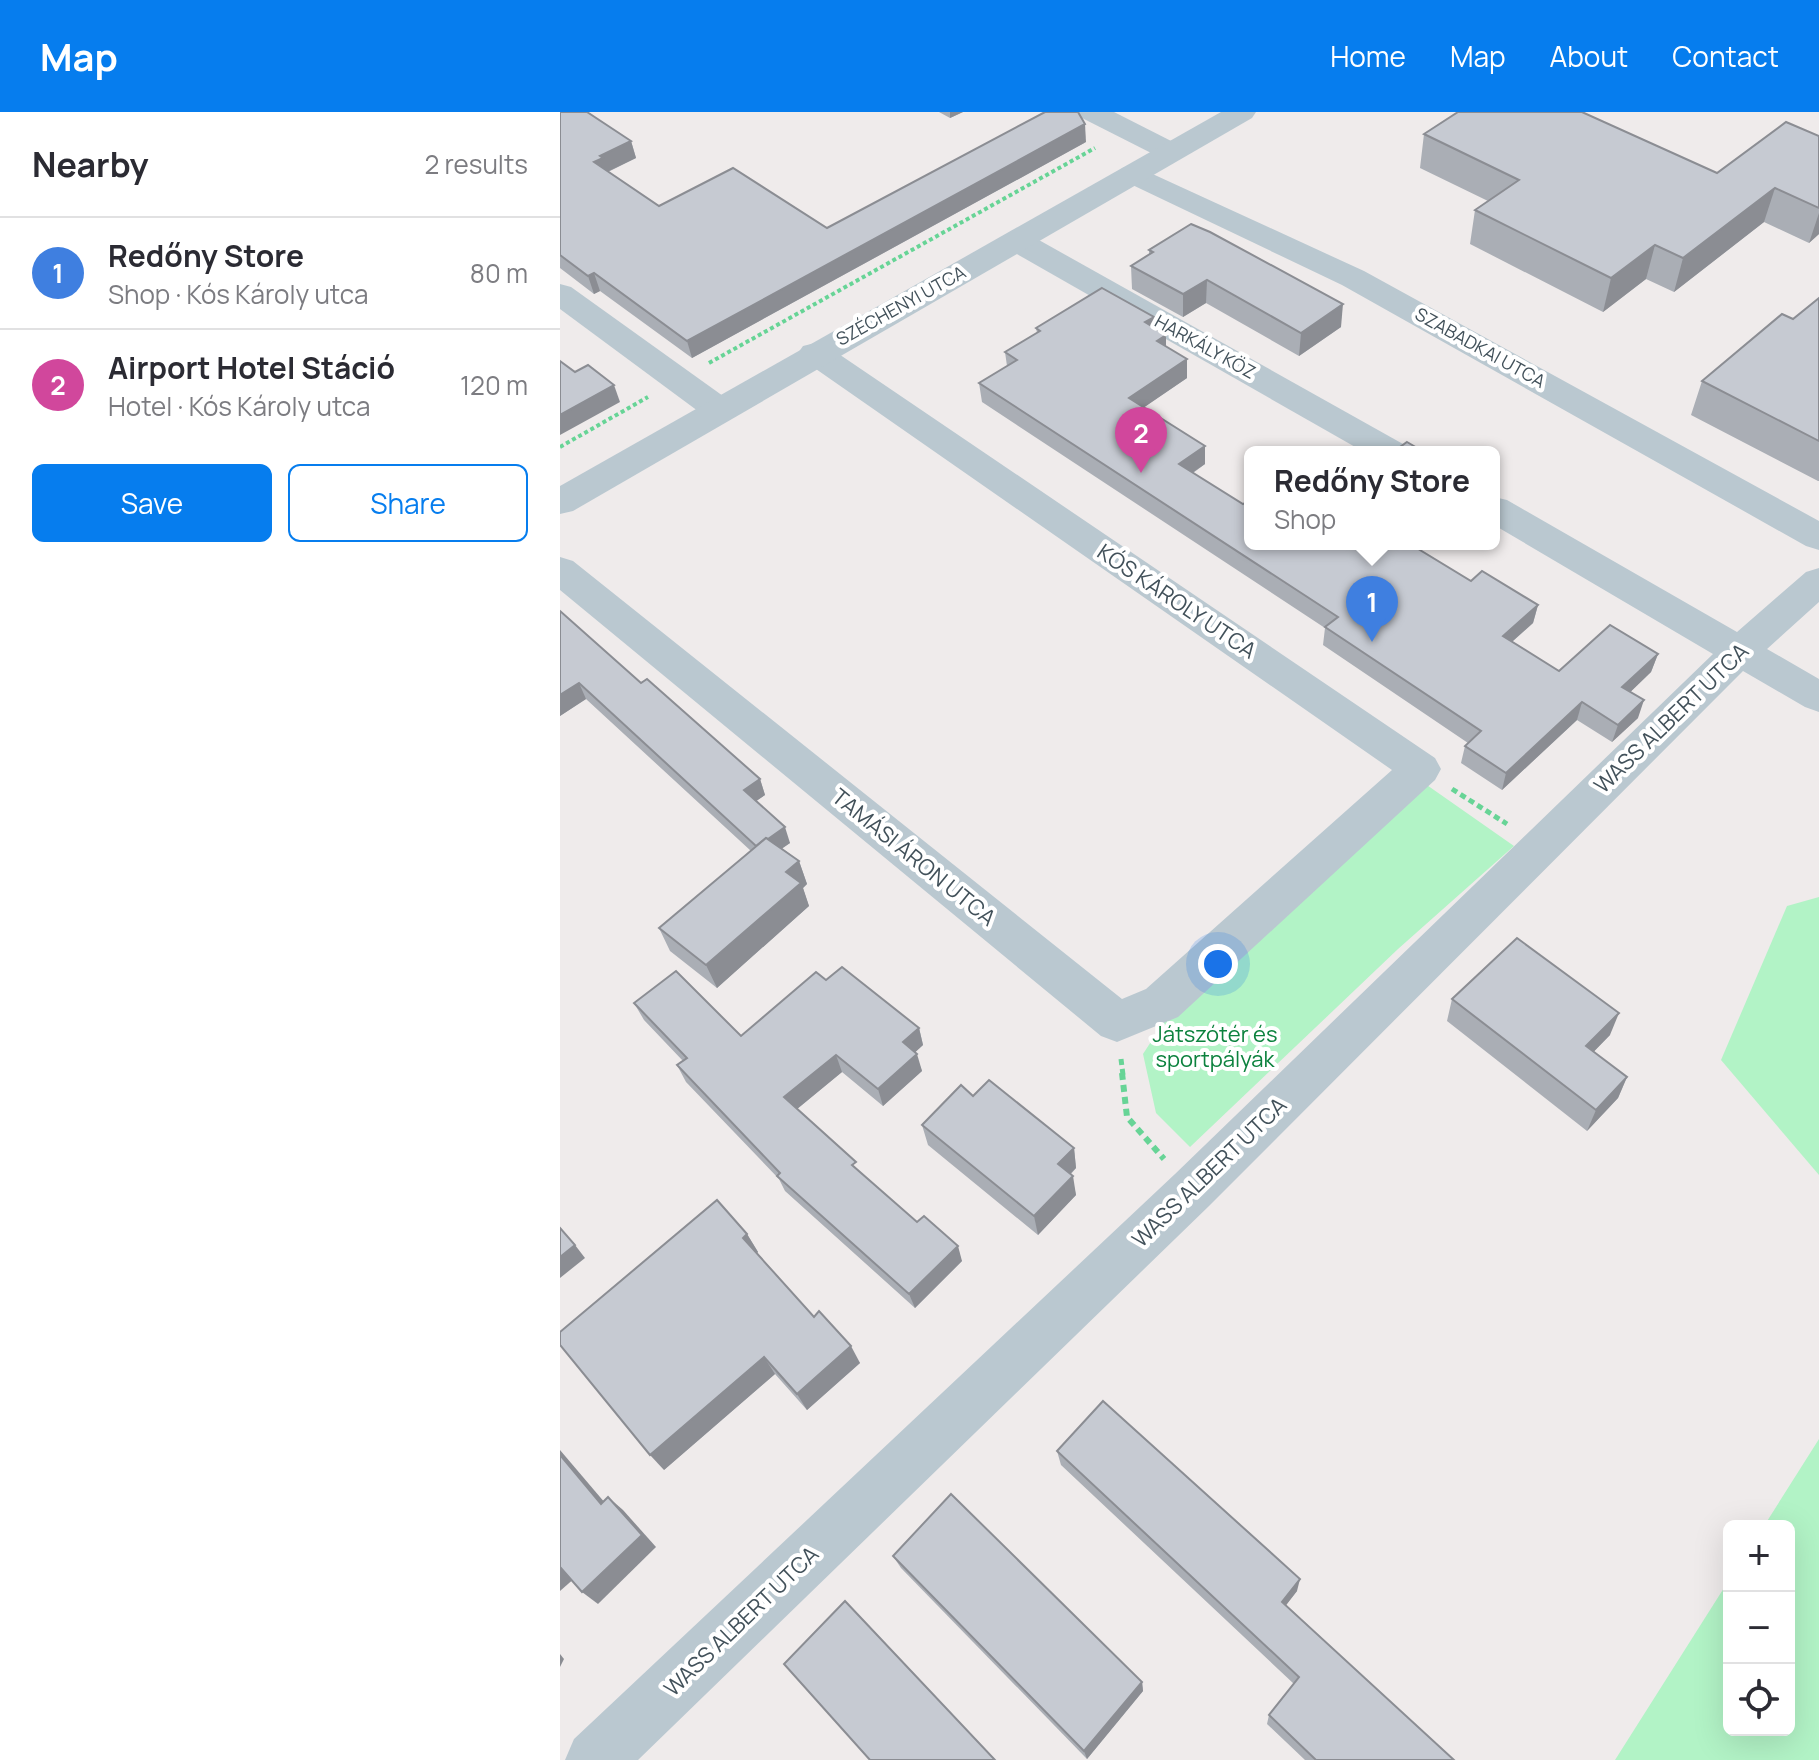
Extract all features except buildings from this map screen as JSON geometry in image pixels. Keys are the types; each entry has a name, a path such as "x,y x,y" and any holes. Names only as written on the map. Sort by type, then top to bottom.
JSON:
{"street":[{"path":"1092,112 1171,152"},
{"name":"SZÉCHENYI UTCA","path":"560,502 815,353 1019,242 1242,112"},
{"name":"SZABADKAI UTCA","path":"1133,174 1353,278 1819,537"},
{"name":"HARKÁLY KÖZ","path":"1019,242 1380,446"},
{"path":"560,294 718,409"},
{"name":"KÓS KÁROLY UTCA","path":"815,353 1421,769"},
{"path":"1500,512 1819,697"},
{"name":"TAMÁSI ÁRON UTCA","path":"560,570 1117,1022"},
{"name":"WASS ALBERT UTCA","path":"595,1760 1192,1190 1740,651 1819,581"},
{"path":"1117,1022 1162,1003 1421,769"}],"path":[{"path":"560,447 1127,130"},
{"path":"1421,769 1540,846"},
{"path":"1117,1022 1127,1117 1192,1190"}],"green space":[{"name":"Játszótér és sportpályák","path":"1424,783 1514,846 1398,949 1190,1147 1156,1113 1143,1054 1171,1011"},
{"path":"1819,897 1819,1175 1721,1060 1787,906"},
{"path":"1819,1439 1819,1760 1615,1760 1723,1589 1723,1736 1795,1736 1795,1520 1768,1520"}],"place":[{"name":"Airport Hotel Stáció","path":"1141,473"},
{"name":"Redőny Store","path":"1372,642"}]}
